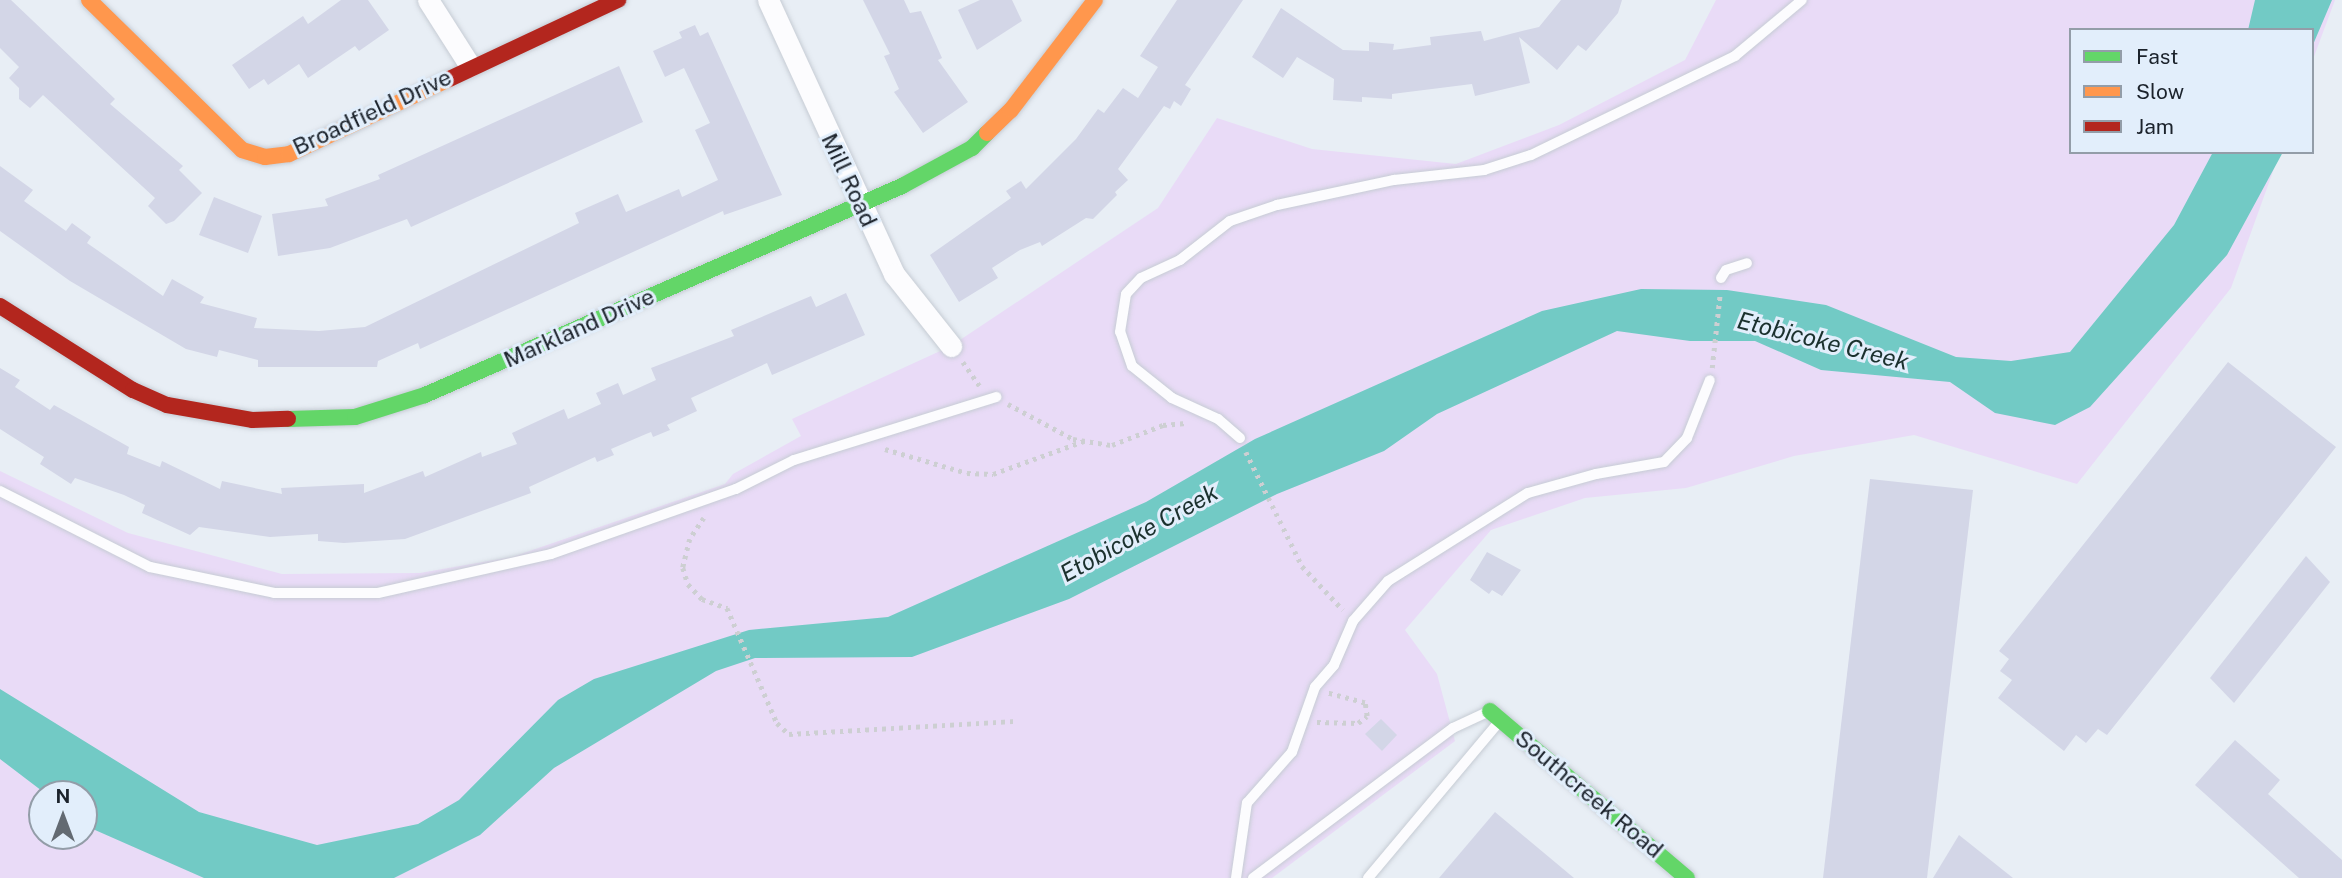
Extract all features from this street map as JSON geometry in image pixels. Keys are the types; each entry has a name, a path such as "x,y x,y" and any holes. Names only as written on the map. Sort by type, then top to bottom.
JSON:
{"street":[{"name":"Broadfield Drive","path":"89,0 242,150 265,157 289,154 470,66 618,0"},
{"path":"428,0 470,66"},
{"name":"Mill Road","path":"768,0 860,205 906,296 951,346"},
{"name":"Markland Drive","path":"0,306 133,390 167,405 252,420 355,417 425,396 860,205 972,148 1012,110 1096,0"},
{"name":"Southcreek Road","path":"1496,716 1687,878"}],"lane":[{"path":"1240,438 1218,419 1172,398 1132,366 1121,332 1126,294 1141,278 1180,260 1230,221 1278,205 1394,180 1484,170 1531,155 1735,56 1802,0"},
{"path":"1721,278 1726,270 1747,263"},
{"path":"1236,878 1247,803 1292,752 1315,687 1334,666 1353,621 1388,581 1528,493 1596,474 1664,462 1687,438 1710,380"},
{"path":"0,491 150,567 274,593 378,593 551,554 719,495 794,460 996,397"},
{"path":"1253,878 1453,728 1496,716"},
{"path":"1368,878 1496,716"}],"path":[{"path":"1710,380 1721,278"},
{"path":"951,346 982,389 1073,439 1112,445 1163,425 1218,419"},
{"path":"1240,438 1302,566 1353,621"},
{"path":"849,443 898,451 967,473 993,474 1085,441"},
{"path":"719,495 690,538 682,568 702,599 727,608 777,723 789,734 808,736 1017,721"},
{"path":"1303,722 1358,723 1367,716 1365,703 1315,687"}],"shaded area":[{"path":"1716,0 2335,0 2314,57 2314,28 2069,28 2069,154 2279,154 2231,288 2077,484 1914,435 1794,456 1686,488 1585,498 1491,530 1405,630 1437,674 1455,741 1272,878 0,878 0,471 128,533 282,574 420,573 512,557 725,484 733,474 801,436 792,419 951,346 1158,208 1217,118 1312,149 1456,164 1559,125 1685,60"}],"water":[{"path":"2255,0 2332,0 2314,42 2314,28 2248,28"},
{"name":"Etobicoke Creek","path":"2212,154 2282,154 2227,255 2090,407 2055,425 1995,413 1950,382 1821,370 1755,341 1690,341 1617,331 1437,414 1384,451 1277,494 1069,599 912,657 755,658 716,671 554,768 480,835 394,878 204,878 98,831 98,780 28,780 0,759 0,689 199,812 317,845 418,824 459,800 558,700 594,679 749,630 888,617 1146,502 1255,439 1542,311 1641,289 1727,290 1826,305 1956,357 2011,361 2070,352 2174,225"}],"building":[{"path":"0,0 11,0 115,99 110,104 183,166 179,170 202,193 174,221 166,224 148,206 155,198 43,95 30,108 19,99 19,88 9,78 19,67 0,48"},
{"path":"341,0 368,0 389,30 359,51 355,46 308,78 299,64 268,85 264,79 249,89 232,65 303,16 308,24"},
{"path":"863,0 904,0 910,13 921,11 942,58 938,60 968,102 923,133 894,92 899,89 884,56 890,54"},
{"path":"980,0 1012,0 1022,21 977,50 958,10"},
{"path":"1177,0 1243,0 1185,85 1191,89 1181,106 1174,101 1170,109 1164,106 1118,169 1128,180 1115,192 1117,195 1093,219 1086,218 1042,246 1040,242 1020,250 992,268 998,278 959,302 930,255 1011,198 1006,191 1021,181 1026,189 1076,139 1098,109 1104,113 1123,88 1138,98 1158,67 1140,56"},
{"path":"1561,0 1622,0 1618,13 1586,51 1578,45 1557,70 1519,37 1530,83 1475,96 1472,84 1392,94 1392,99 1362,97 1362,102 1333,100 1334,79 1297,57 1283,78 1252,57 1281,8 1343,50 1369,51 1369,42 1394,44 1393,50 1431,45 1430,37 1481,31 1484,41 1539,27"},
{"path":"695,25 700,36 708,32 782,195 724,215 723,211 420,349 418,343 378,361 377,367 258,367 258,360 219,350 217,357 186,349 70,281 0,231 0,166 33,190 24,201 66,231 72,223 91,237 87,243 163,296 172,279 204,297 200,303 257,318 254,328 319,331 365,327 579,223 575,213 618,194 626,212 679,189 682,197 718,180 695,130 710,123 684,68 665,77 653,51 682,38 679,32"},
{"path":"619,66 643,122 411,227 407,219 330,248 278,256 272,214 328,206 325,199 380,179 378,175"},
{"path":"214,197 262,216 248,253 199,235"},
{"path":"846,293 865,335 772,375 767,363 691,398 697,411 667,425 670,430 653,437 651,432 646,434 611,449 614,455 597,462 595,457 529,487 531,493 405,539 344,543 318,541 318,534 270,537 199,527 190,535 142,513 145,505 124,495 75,478 71,484 40,464 44,457 0,429 0,368 20,380 15,387 50,410 54,405 129,447 127,454 160,467 162,461 220,489 222,481 282,494 281,488 364,484 364,493 423,471 425,477 481,452 482,457 517,444 512,433 564,409 568,419 601,404 596,393 618,383 623,395 656,380 651,368 734,336 731,330 811,296 816,307"},
{"path":"2228,362 2336,447 2107,735 2098,729 2086,743 2076,735 2064,751 1998,698 2012,680 2000,671 2009,659 1999,651"},
{"path":"1870,479 1973,490 1927,878 1823,878"},
{"path":"1487,552 1521,570 1502,596 1492,590 1489,594 1470,580"},
{"path":"2306,556 2330,582 2234,703 2210,678"},
{"path":"1381,719 1397,735 1382,751 1365,734"},
{"path":"2235,740 2280,780 2268,794 2342,860 2342,878 2299,878 2195,785"},
{"path":"1495,812 1574,878 1439,878"},
{"path":"1959,835 2013,878 1933,878"}],"traffic: fast":[{"path":"288,419 355,417 425,395 902,186 972,148 987,133"},
{"path":"1490,711 1687,878"}],"traffic: slow":[{"path":"89,0 242,150 265,157 289,154 449,79"},
{"path":"987,133 1011,110 1095,0"}],"traffic: jam":[{"path":"449,79 618,0"},
{"path":"0,306 133,390 167,405 252,420 288,419"}]}
